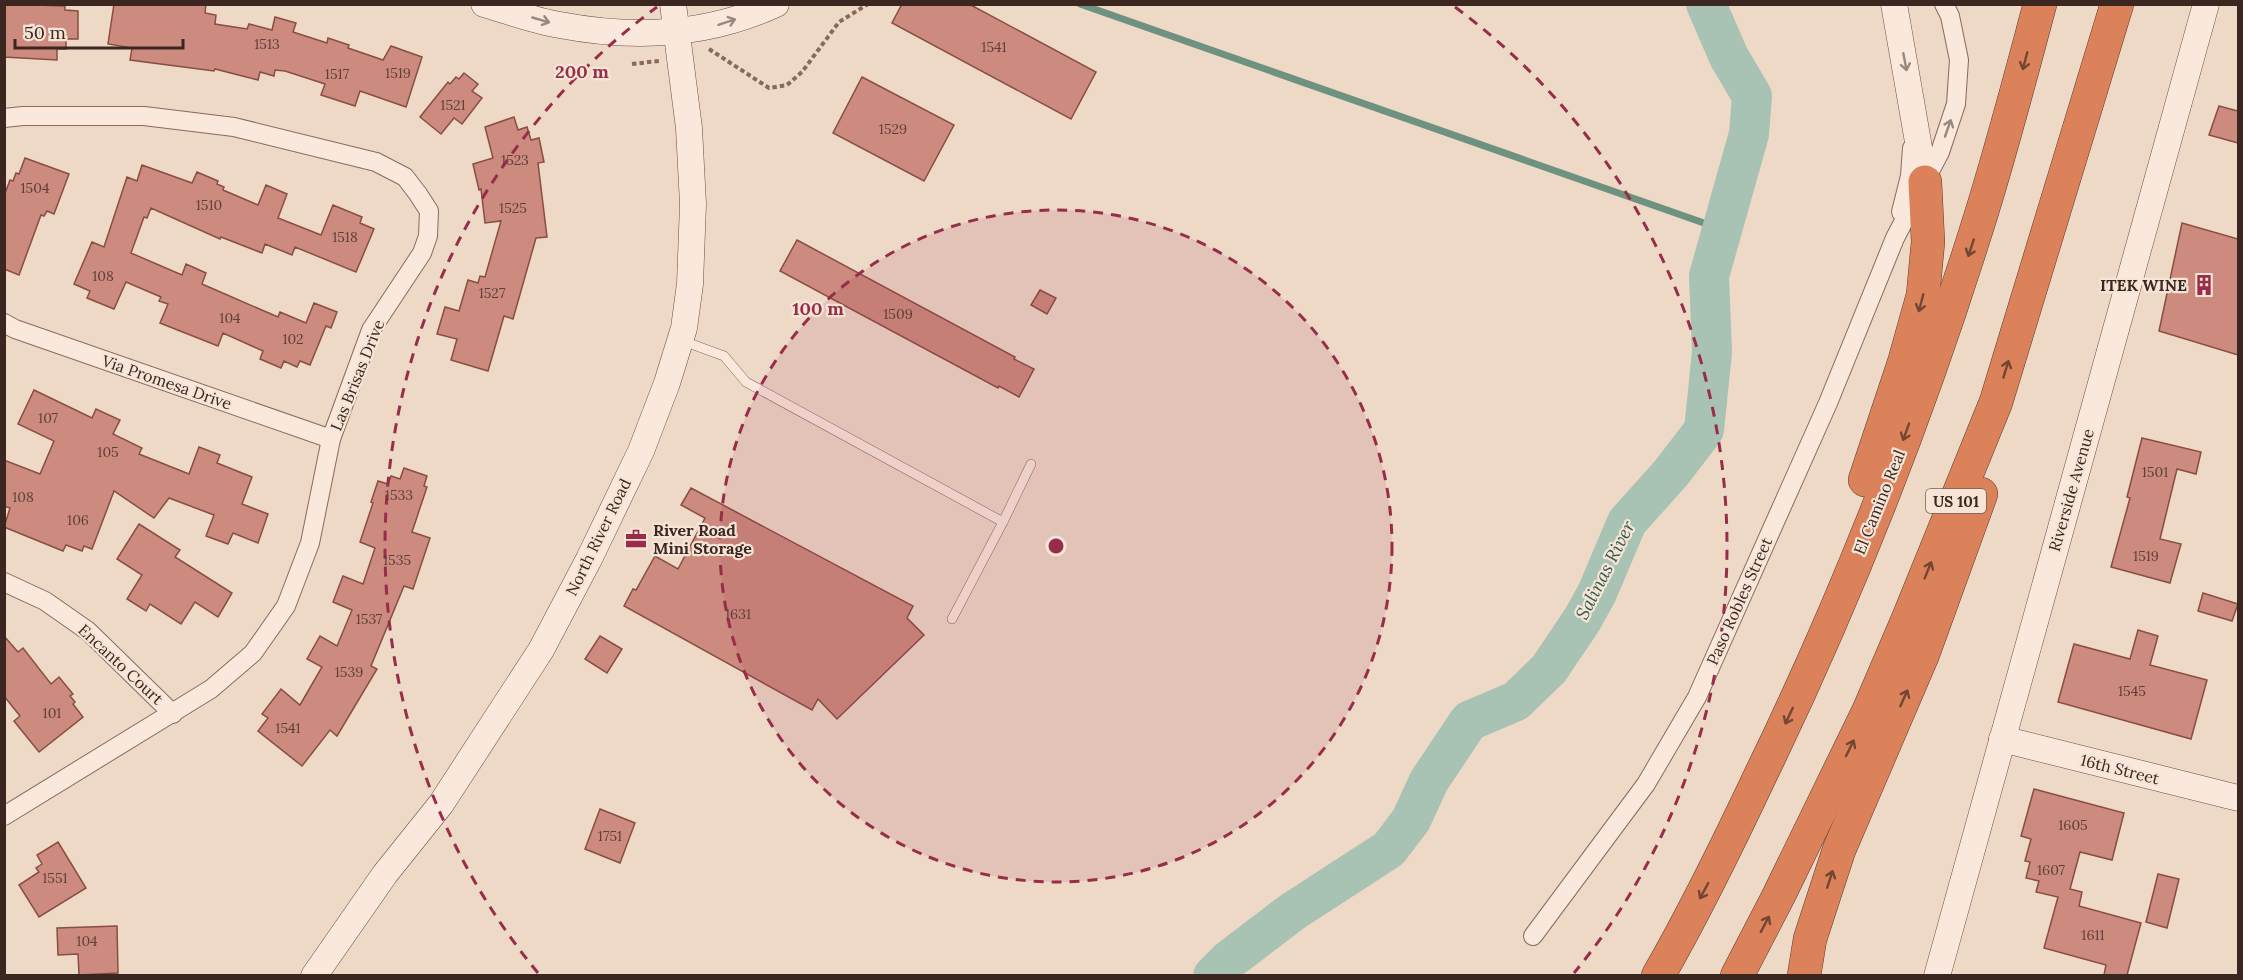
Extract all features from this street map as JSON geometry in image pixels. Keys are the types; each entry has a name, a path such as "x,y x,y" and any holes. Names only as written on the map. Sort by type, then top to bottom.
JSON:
{"highway":[{"name":"El Camino Real","path":"1659,975 1722,856 1814,663 1893,469 1940,342 1978,225 2040,4"},
{"name":"US 101","path":"1737,975 1779,895 1869,710 1996,402 2117,4"},
{"path":"1814,663 1830,574 1879,441 1923,296 1928,242 1925,182"},
{"path":"1804,975 1810,939 1839,850 1923,654 1978,506 1994,445 1996,402"}],"main road":[{"path":"484,4 558,25 613,33 676,33 708,28 776,4"},
{"name":"North River Road","path":"314,975 385,874 441,804 541,650 589,559 641,451 667,383 681,341 690,284 693,204 689,128 673,4"},
{"name":"Paso Robles Street","path":"1894,4 1925,182"},
{"name":"Riverside Avenue","path":"1936,975 2206,4"},
{"name":"16th Street","path":"2002,739 2238,798"}],"street":[{"name":"Paso Robles Street","path":"1533,936 1646,784 1697,697 1828,403 1895,238 1940,152 1956,104 1959,60 1950,16 1944,4"},
{"name":"Paso Robles Street","path":"1895,238 1910,176 1911,95"},
{"name":"Las Brisas Drive","path":"4,118 144,116 234,127 376,162 405,177 429,211 428,236 422,253 371,330 331,439 310,543 286,606 253,652 211,689 4,816"},
{"name":"Via Promesa Drive","path":"4,323 15,329 331,439"},
{"name":"Encanto Court","path":"4,582 45,601 88,631 173,714"}],"lane":[{"path":"681,341 724,356 746,382 1003,522"},
{"path":"952,619 1031,464"}],"path":[{"path":"676,33 716,53 769,88 787,85 802,72 839,22 868,4"}],"shaded area":[{"path":"1229,960 1224,975 1200,975"}],"building":[{"path":"4,4 65,6 65,10 78,11 78,39 66,39 66,49 57,49 57,60 4,57"},
{"path":"114,4 206,4 205,13 216,15 215,24 247,29 249,24 272,30 275,17 296,23 293,32 327,43 328,38 349,45 348,48 383,60 391,46 422,57 406,107 360,91 355,106 321,95 325,84 285,71 275,70 274,76 260,72 258,80 215,69 214,71 130,60 132,48 108,44"},
{"path":"902,4 969,4 1096,72 1071,119 892,23"},
{"path":"464,73 478,84 472,91 482,98 462,124 454,118 441,134 420,117 448,82 450,84 456,77 459,79"},
{"path":"862,77 954,125 924,181 833,133"},
{"path":"2219,106 2238,111 2238,143 2209,135"},
{"path":"514,117 518,130 527,127 531,140 539,138 544,162 538,163 547,237 536,238 513,319 504,316 488,371 451,360 457,339 437,334 445,307 459,311 468,280 478,283 480,276 485,277 501,221 485,223 481,189 479,190 473,164 493,158 485,127"},
{"path":"25,158 69,174 54,214 47,211 44,216 41,215 19,275 4,269 4,196 10,180 13,181 16,173 19,174"},
{"path":"142,165 192,183 197,172 218,181 217,184 224,187 223,190 258,205 266,185 287,194 278,218 321,235 333,205 362,217 360,223 374,229 356,272 295,247 292,255 265,244 262,253 221,237 220,239 151,208 147,218 144,217 131,253 182,275 186,264 206,273 202,284 278,317 280,312 306,323 314,303 337,312 331,328 326,326 310,365 300,361 297,367 284,361 281,368 260,359 263,351 223,333 218,346 160,323 168,304 159,301 161,297 126,282 114,309 87,298 90,291 74,284 92,242 104,247 127,177 137,181"},
{"name":"ITEK WINE","path":"2182,223 2238,239 2238,355 2159,331"},
{"path":"797,240 1034,369 1019,397 999,386 998,388 780,271"},
{"path":"1040,290 1056,298 1047,314 1031,305"},
{"path":"34,390 92,418 96,409 120,420 113,434 142,448 139,454 189,474 199,447 220,455 217,463 252,477 242,504 268,514 258,543 233,533 228,544 206,536 214,515 169,498 154,518 114,491 92,549 84,546 82,551 66,545 63,551 4,527 10,508 4,506 4,460 40,474 54,441 18,424"},
{"path":"2142,438 2201,452 2196,474 2177,469 2160,539 2181,544 2170,583 2111,567 2130,498 2127,497"},
{"path":"404,468 427,476 424,486 427,487 412,532 430,538 413,589 404,586 371,666 377,669 337,736 330,730 302,766 258,731 268,718 262,714 281,689 300,705 322,667 307,659 320,636 337,646 352,610 333,602 343,576 363,584 375,548 360,542 378,481 388,484 391,476 400,479"},
{"path":"691,488 913,606 907,618 924,635 837,719 818,699 812,710 624,606 655,556 678,569 705,518 681,505"},
{"path":"139,524 180,550 175,557 232,593 218,617 195,602 181,624 150,604 146,611 127,599 142,575 117,559"},
{"path":"2203,593 2238,604 2232,621 2198,611"},
{"path":"2138,630 2158,636 2150,665 2207,680 2191,739 2058,702 2074,644 2130,659"},
{"path":"4,636 18,652 23,648 51,684 59,677 73,694 70,696 75,702 73,704 83,717 39,752 14,721 20,716 4,696"},
{"path":"600,636 622,649 607,673 585,659"},
{"path":"2034,789 2124,813 2112,860 2080,852 2070,889 2082,892 2079,906 2141,923 2127,975 2104,975 2106,965 2044,948 2058,897 2036,892 2039,881 2026,878 2030,862 2025,861 2031,839 2021,836"},
{"path":"600,809 635,823 620,863 585,849"},
{"path":"58,842 86,888 39,917 19,885 39,872 36,868 42,864 37,855"},
{"path":"2158,874 2179,879 2167,928 2146,922"},
{"path":"117,926 118,973 79,975 78,954 58,955 57,928"}],"waterway":[{"path":"1080,4 1721,229"},
{"name":"Salinas River","path":"1213,976 1229,960 1292,912 1389,849 1411,820 1429,781 1469,721 1516,701 1549,669 1597,593 1627,522 1671,473 1704,430 1712,352 1709,276 1749,134 1752,96 1729,57 1706,4"}],"place":[{"name":"ITEK WINE","path":"2204,285"},
{"name":"River Road Mini Storage","path":"636,539"}]}
